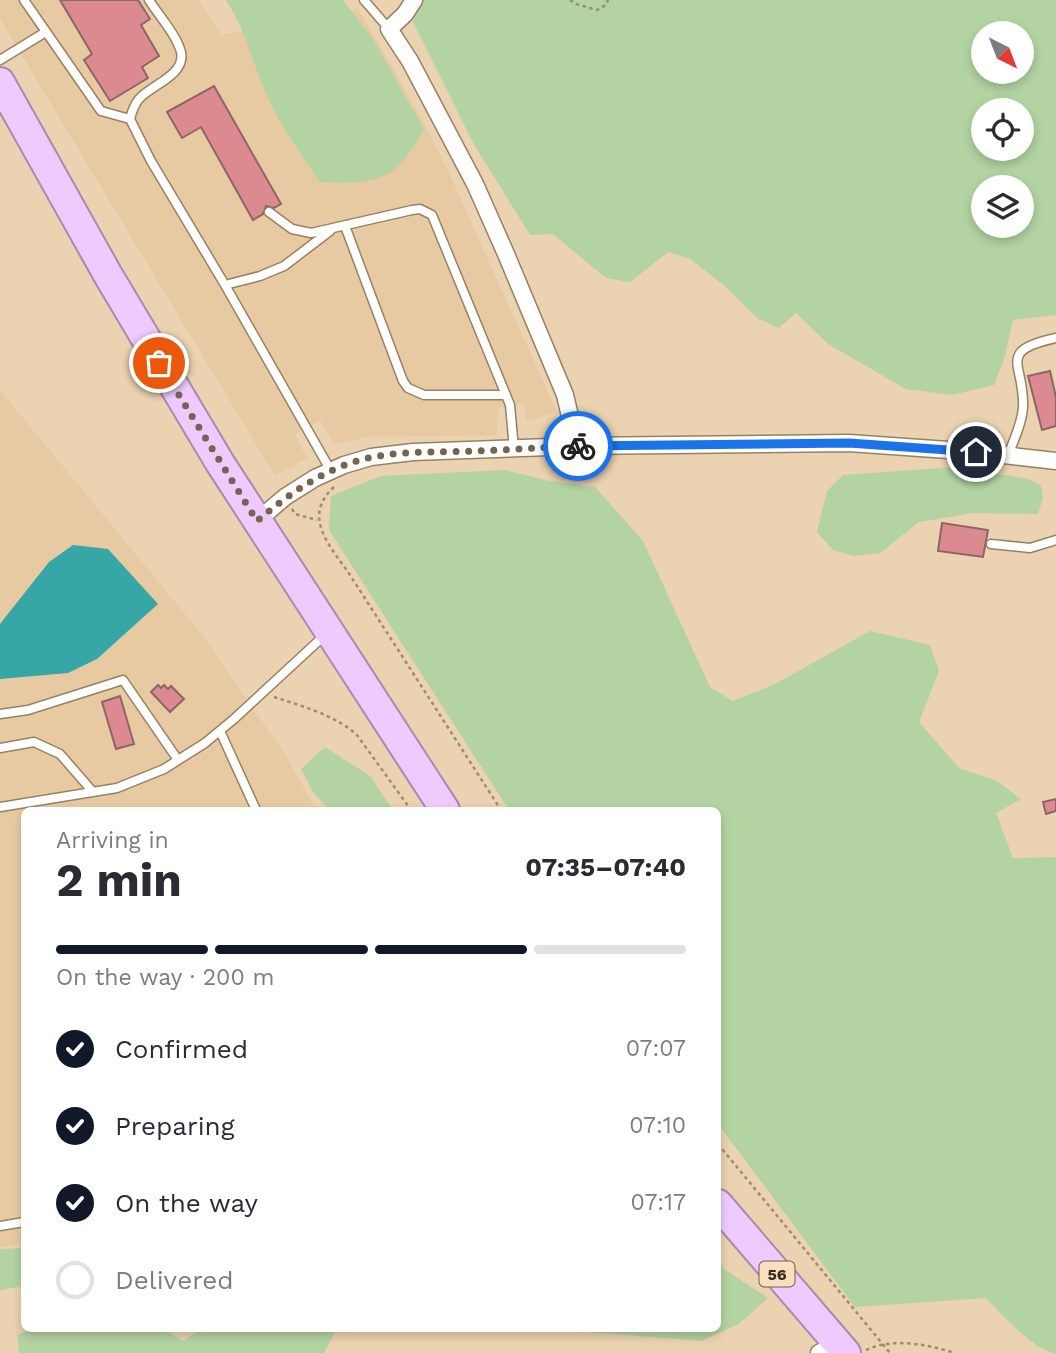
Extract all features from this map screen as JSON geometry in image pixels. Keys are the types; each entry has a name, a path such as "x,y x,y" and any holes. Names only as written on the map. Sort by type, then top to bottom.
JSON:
{"highway":[{"path":"0,82 159,363 328,632 443,807"},
{"name":"56","path":"721,1208 840,1351"}],"street":[{"path":"414,0 405,14 389,29 410,61 491,219 565,395 577,446"},
{"path":"257,521 285,497 331,471 371,457 413,452 577,446 849,443 1056,461"}],"lane":[{"path":"24,0 44,33 101,111 130,119"},
{"path":"149,0 178,44 181,63 170,76 141,97 133,108 130,119 151,161 331,471"},
{"path":"364,0 389,29"},
{"path":"0,60 44,33"},
{"path":"269,212 299,232 311,233 412,209 420,209 432,215 510,405 514,449"},
{"path":"345,226 403,381 408,388 424,395 506,395"},
{"path":"225,285 260,276 284,266 332,229"},
{"path":"1008,455 1023,408 1017,358 1025,347 1056,338"},
{"path":"991,544 1030,548 1056,540"},
{"path":"0,807 117,788 164,769 220,731 328,632"},
{"path":"0,714 28,710 123,680 178,760"},
{"path":"220,731 255,807"},
{"path":"0,748 34,743 60,754 93,792"},
{"path":"0,1226 21,1222"}],"path":[{"path":"570,0 597,9 606,5 608,0"},
{"path":"345,482 332,488 326,495 318,521 322,534 498,807"},
{"path":"285,497 295,513 318,521"},
{"path":"261,693 304,707 348,728 357,735 409,807"},
{"path":"721,1148 890,1353"},
{"path":"840,1351 883,1346 930,1345 956,1353"}],"shaded area":[{"path":"0,0 198,0 221,35 358,9 442,158 557,412 526,421 524,403 498,408 496,435 368,437 335,444 320,420 294,435 307,458 275,476 0,19"},
{"path":"0,390 200,632 286,756 314,807 21,807 21,1245 0,1247"}],"green space":[{"path":"226,0 343,0 373,39 424,129 404,160 383,176 371,180 320,182 275,113 243,33"},
{"path":"421,0 1056,0 1056,315 1013,320 1005,356 994,385 952,395 906,389 828,344 796,313 779,328 757,318 725,286 690,259 668,252 630,282 606,278 553,234 530,235 472,141 413,22"},
{"path":"955,467 1028,479 1041,486 1043,498 1038,514 973,513 919,522 880,553 854,556 833,550 817,532 827,491 843,475"},
{"path":"505,470 549,481 595,487 643,541 710,687 733,701 775,684 870,631 930,645 939,671 919,722 959,768 997,781 1021,799 996,813 1013,858 1056,857 1056,1353 1029,1340 986,1298 855,1307 721,1128 721,807 507,807 329,530 331,496 381,476"},
{"path":"325,747 370,776 391,807 326,807 313,792 301,769"},
{"path":"21,1248 21,1286 0,1290 0,1249"},
{"path":"721,1263 724,1269 768,1298 739,1324 701,1341 587,1332 721,1332"},
{"path":"24,1332 168,1332 183,1341 197,1332 335,1332 324,1353 19,1353 17,1335"}],"water":[{"path":"73,545 108,549 158,604 97,659 68,673 0,679 0,624 49,562"}],"building":[{"path":"60,0 138,0 150,19 141,25 159,56 142,67 148,78 110,101 84,60 92,54"},
{"path":"214,86 281,204 274,208 266,206 263,214 253,220 201,127 182,138 167,112"},
{"path":"1050,371 1056,397 1056,426 1042,430 1028,376"},
{"path":"942,523 988,530 983,557 938,551"},
{"path":"158,685 161,688 164,685 168,689 171,686 184,699 170,712 151,692"},
{"path":"120,696 134,744 116,749 102,702"},
{"path":"1056,799 1056,811 1046,814 1043,802"}],"way so far":[{"path":"159,363 257,521 285,497 315,478 371,457 413,452 578,446"}],"route":[{"path":"578,446 849,443 976,452"}]}
